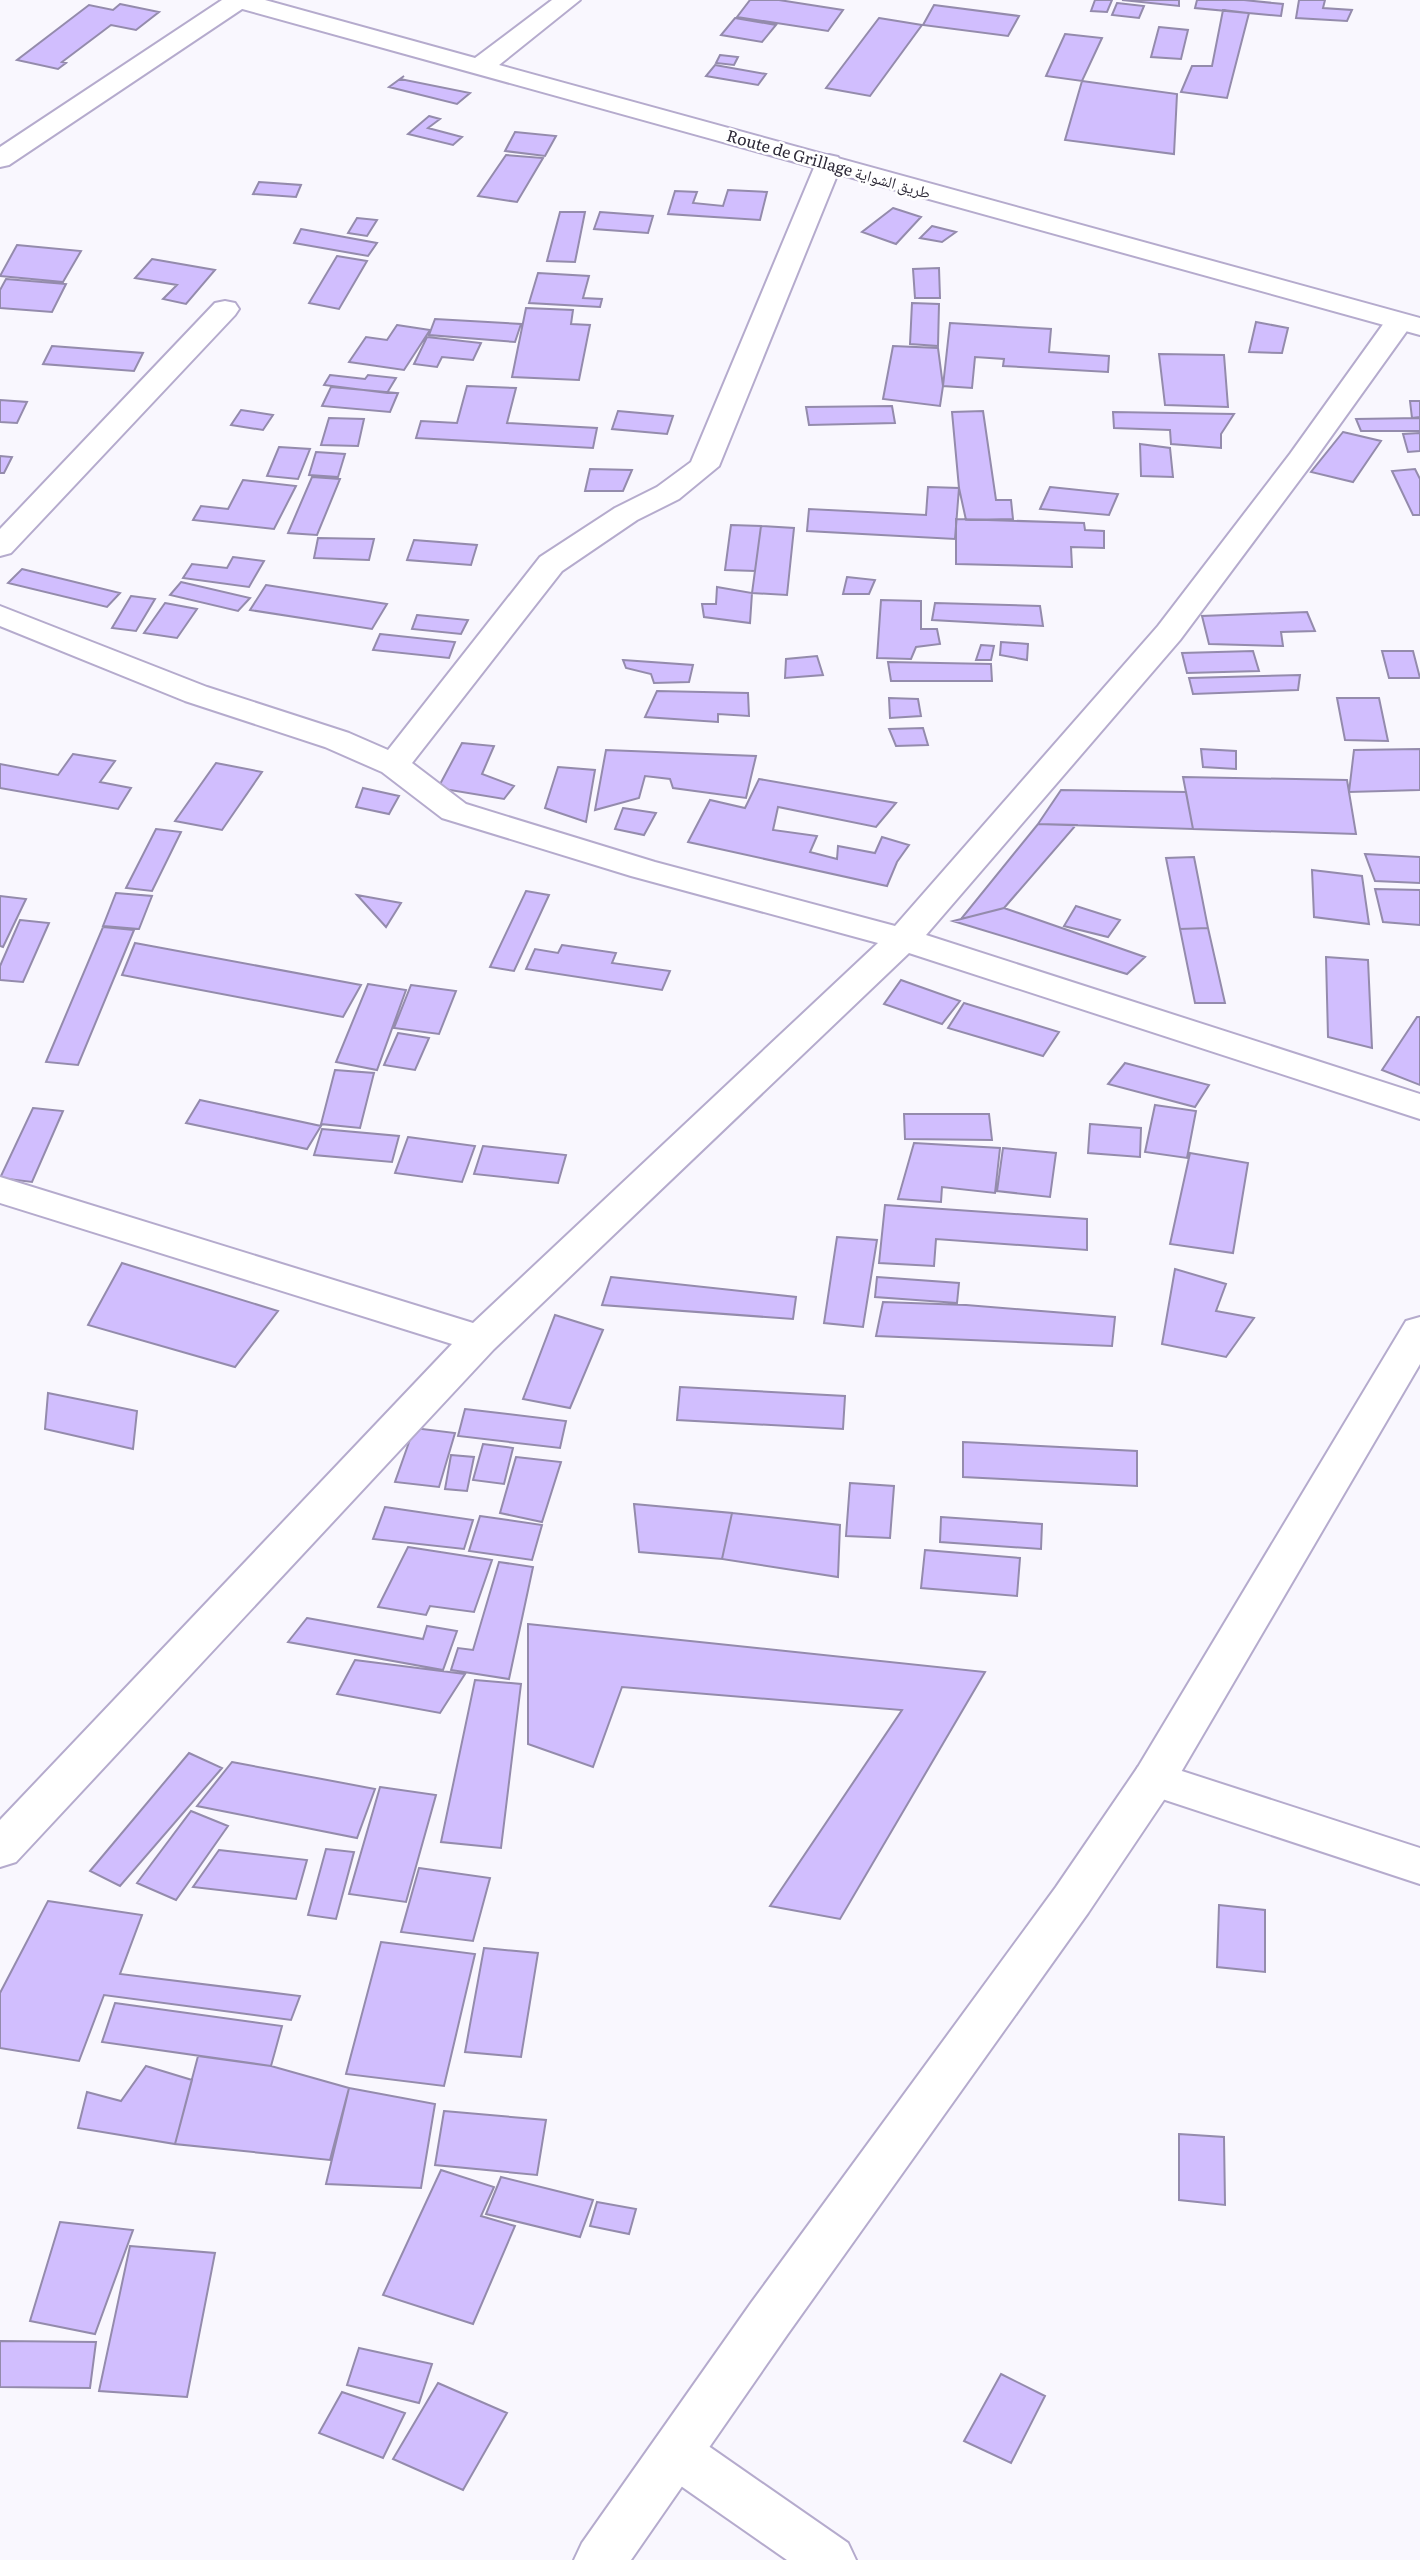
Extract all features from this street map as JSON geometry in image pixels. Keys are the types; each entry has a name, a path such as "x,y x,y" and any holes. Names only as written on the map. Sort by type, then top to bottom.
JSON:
{"street":[{"path":"0,159 238,0"},
{"name":"Route de Grillage طريق الشواية","path":"238,0 1409,324"},
{"path":"481,66 568,0"},
{"path":"394,765 551,564 606,526 668,493 704,466 829,163"},
{"path":"0,547 225,309"},
{"path":"0,1849 480,1339 903,939 1169,633 1300,460 1409,324"},
{"path":"0,615 196,694 337,740 394,765 454,811 643,869 903,939 1420,1107"},
{"path":"0,1191 480,1339"},
{"path":"600,2560 769,2319 1072,1900 1154,1779 1420,1331"},
{"path":"1154,1779 1420,1866"},
{"path":"676,2453 830,2560"}],"building":[{"path":"750,0 779,0 843,10 828,31 737,17"},
{"path":"1095,0 1112,0 1107,12 1091,11"},
{"path":"1122,0 1179,0 1179,6"},
{"path":"1197,0 1244,0 1283,4 1281,16 1195,8"},
{"path":"1299,0 1325,0 1323,8 1352,10 1347,21 1296,18"},
{"path":"1117,3 1144,6 1139,18 1112,15"},
{"path":"120,4 159,12 136,30 111,25 62,62 66,63 58,69 17,60 89,5 113,10"},
{"path":"934,5 1019,16 1008,36 923,25"},
{"path":"1223,10 1249,13 1227,98 1181,92 1192,66 1212,66"},
{"path":"735,18 776,25 762,42 721,35"},
{"path":"879,18 922,25 870,96 826,88"},
{"path":"1159,27 1188,30 1181,59 1151,57"},
{"path":"1065,34 1102,38 1082,81 1046,76"},
{"path":"720,55 738,57 734,65 716,63"},
{"path":"715,65 766,74 758,85 706,76"},
{"path":"404,76 400,79 470,93 457,104 389,87"},
{"path":"1082,81 1177,94 1174,154 1065,140"},
{"path":"429,116 440,119 428,128 462,137 453,145 408,134"},
{"path":"515,132 556,136 545,156 505,151"},
{"path":"506,155 543,158 517,202 478,196"},
{"path":"259,182 301,185 296,197 253,194"},
{"path":"728,190 767,192 760,220 668,214 675,191 697,192 693,203 723,206"},
{"path":"893,208 921,217 896,244 862,232"},
{"path":"560,212 585,212 575,262 547,261"},
{"path":"600,212 653,216 648,233 594,229"},
{"path":"357,218 377,220 367,236 348,233"},
{"path":"932,226 956,232 942,242 920,238"},
{"path":"301,229 377,243 368,256 294,243"},
{"path":"17,245 81,251 63,282 0,276"},
{"path":"337,256 367,261 339,309 309,303"},
{"path":"152,259 215,270 186,304 163,299 177,285 135,278"},
{"path":"939,268 940,298 915,298 913,269"},
{"path":"538,273 589,276 583,298 602,299 600,307 529,303"},
{"path":"6,279 66,284 52,312 0,308 0,290"},
{"path":"912,303 939,304 938,346 910,344"},
{"path":"526,308 573,310 571,324 590,325 579,380 512,377"},
{"path":"435,319 521,324 515,342 429,335"},
{"path":"1256,322 1288,328 1282,353 1249,352"},
{"path":"950,323 1051,329 1049,352 1109,356 1108,372 1003,366 1004,359 975,357 972,388 943,386"},
{"path":"397,325 430,330 404,370 349,362 366,337 387,340"},
{"path":"427,337 481,343 473,360 442,357 437,367 414,364"},
{"path":"52,346 143,353 134,371 43,364"},
{"path":"893,346 938,348 943,386 940,406 883,399"},
{"path":"1159,354 1224,355 1228,407 1165,405"},
{"path":"330,375 365,379 368,375 396,378 387,393 324,385"},
{"path":"467,386 516,388 507,423 597,428 593,448 416,438 421,421 457,423"},
{"path":"331,387 398,393 390,412 322,406"},
{"path":"0,400 27,402 17,423 0,422"},
{"path":"1410,401 1420,401 1420,417 1412,418"},
{"path":"892,406 895,423 809,425 806,407"},
{"path":"241,410 273,415 263,430 231,425"},
{"path":"618,411 673,416 667,434 612,429"},
{"path":"983,411 996,500 1011,500 1013,519 966,520 959,488 952,412"},
{"path":"1113,412 1234,414 1221,434 1221,448 1171,444 1170,430 1114,428"},
{"path":"329,418 364,419 358,446 321,445"},
{"path":"1420,418 1420,431 1361,431 1356,419"},
{"path":"1343,432 1381,441 1353,482 1311,472"},
{"path":"1420,433 1420,451 1408,452 1403,434"},
{"path":"1140,444 1170,448 1173,477 1141,476"},
{"path":"279,447 310,449 298,479 267,476"},
{"path":"316,452 345,454 338,477 309,475"},
{"path":"0,456 12,457 4,473 0,473"},
{"path":"590,469 632,470 623,491 585,491"},
{"path":"1415,469 1420,479 1420,515 1413,515 1392,471"},
{"path":"312,477 340,479 317,535 288,533"},
{"path":"243,480 296,486 274,529 193,520 201,506 228,509"},
{"path":"928,487 959,488 955,539 807,531 809,509 926,515"},
{"path":"1050,487 1118,494 1109,515 1040,509"},
{"path":"956,519 1084,523 1085,530 1104,531 1104,548 1071,547 1072,567 956,564"},
{"path":"731,525 761,526 755,571 725,570"},
{"path":"761,526 794,528 787,595 752,593"},
{"path":"318,538 374,539 369,560 314,558"},
{"path":"414,540 477,545 471,565 407,560"},
{"path":"233,557 264,561 249,587 183,578 192,564 227,568"},
{"path":"22,569 120,593 107,607 8,583"},
{"path":"847,577 875,580 869,594 843,594"},
{"path":"181,582 250,598 238,611 170,595"},
{"path":"266,585 387,604 372,629 250,610"},
{"path":"717,587 752,593 750,623 704,617 702,604 716,604"},
{"path":"131,596 155,599 136,631 112,628"},
{"path":"881,600 921,601 921,629 937,629 940,644 916,647 911,659 877,658"},
{"path":"165,603 197,609 177,638 144,633"},
{"path":"935,603 1040,606 1043,626 932,620"},
{"path":"1307,612 1315,631 1281,632 1283,646 1209,644 1202,616"},
{"path":"417,615 468,620 461,634 412,629"},
{"path":"380,634 455,642 449,658 373,650"},
{"path":"1001,642 1028,644 1027,660 1000,655"},
{"path":"981,645 994,646 991,660 976,660"},
{"path":"1253,651 1259,671 1187,673 1182,653"},
{"path":"1382,651 1413,651 1420,678 1389,678"},
{"path":"817,656 823,675 785,678 786,659"},
{"path":"623,660 693,665 689,682 654,683 651,674 626,668"},
{"path":"888,662 991,664 992,681 891,681"},
{"path":"1300,675 1298,690 1193,694 1189,678"},
{"path":"657,691 748,693 749,716 718,714 718,722 645,717"},
{"path":"889,698 918,699 921,716 890,718"},
{"path":"1337,698 1379,698 1388,741 1345,740"},
{"path":"923,728 928,745 896,746 889,729"},
{"path":"462,743 494,746 482,774 514,786 504,799 438,788"},
{"path":"1201,749 1236,751 1236,769 1203,767"},
{"path":"1420,749 1420,790 1349,792 1354,750"},
{"path":"606,750 756,756 746,798 673,788 670,779 645,776 639,798 595,810"},
{"path":"73,754 115,761 100,782 131,788 118,809 0,788 0,764 58,775"},
{"path":"216,763 262,772 222,830 175,821"},
{"path":"558,767 595,770 586,822 545,808"},
{"path":"1183,777 1347,780 1356,834 1193,829"},
{"path":"759,779 896,803 876,827 778,807 773,830 817,836 810,852 837,859 838,846 875,853 882,837 909,845 897,862 887,886 688,842 710,800 745,808"},
{"path":"363,788 399,796 389,814 356,807"},
{"path":"1061,790 1186,792 1193,829 1038,824"},
{"path":"623,808 656,813 644,835 615,829"},
{"path":"1038,824 1076,825 1004,908 961,919"},
{"path":"156,829 181,832 152,891 126,888"},
{"path":"1365,854 1420,857 1420,883 1375,881"},
{"path":"1194,857 1208,928 1180,929 1166,858"},
{"path":"1312,870 1362,876 1369,924 1314,917"},
{"path":"1375,889 1420,890 1420,925 1383,922"},
{"path":"526,891 549,895 514,971 490,967"},
{"path":"116,893 152,896 139,929 103,926"},
{"path":"357,895 401,903 386,927"},
{"path":"0,896 26,899 3,947 0,946"},
{"path":"1076,906 1120,920 1108,937 1064,926"},
{"path":"1004,908 1145,957 1127,974 953,921"},
{"path":"20,920 49,923 23,982 0,980 0,966"},
{"path":"103,927 134,930 78,1065 46,1062"},
{"path":"1208,928 1225,1003 1195,1003 1180,929"},
{"path":"135,943 361,985 343,1017 122,975"},
{"path":"562,945 616,953 612,963 670,971 662,990 526,969 535,949 558,953"},
{"path":"1326,957 1368,960 1372,1048 1328,1037"},
{"path":"901,980 960,1001 942,1024 884,1004"},
{"path":"368,984 406,990 377,1070 336,1062"},
{"path":"411,985 456,991 439,1034 394,1028"},
{"path":"964,1003 1059,1032 1043,1056 948,1028"},
{"path":"1417,1017 1420,1017 1420,1085 1382,1070"},
{"path":"398,1033 429,1038 415,1070 384,1065"},
{"path":"1125,1063 1209,1085 1195,1107 1108,1084"},
{"path":"335,1070 374,1073 360,1128 321,1124"},
{"path":"200,1100 321,1126 307,1149 186,1123"},
{"path":"1155,1105 1196,1111 1187,1158 1145,1152"},
{"path":"33,1108 63,1111 32,1182 0,1178"},
{"path":"904,1114 989,1114 992,1140 905,1139"},
{"path":"1090,1124 1141,1128 1140,1157 1088,1153"},
{"path":"322,1129 399,1136 392,1162 314,1155"},
{"path":"408,1137 475,1146 462,1182 395,1173"},
{"path":"914,1143 1000,1148 995,1193 942,1187 941,1202 898,1199"},
{"path":"483,1146 566,1155 558,1183 474,1174"},
{"path":"1003,1148 1056,1153 1050,1197 997,1191"},
{"path":"1190,1153 1248,1163 1233,1253 1170,1244"},
{"path":"885,1205 1087,1219 1087,1250 936,1239 934,1266 879,1263"},
{"path":"837,1237 877,1240 863,1327 824,1323"},
{"path":"122,1263 278,1311 235,1367 88,1325"},
{"path":"1175,1269 1226,1284 1216,1311 1254,1318 1226,1357 1162,1344"},
{"path":"611,1277 796,1297 793,1319 602,1305"},
{"path":"877,1277 959,1283 957,1303 875,1297"},
{"path":"883,1302 966,1305 1115,1317 1112,1346 876,1336"},
{"path":"555,1315 603,1330 570,1408 523,1399"},
{"path":"680,1387 845,1396 843,1429 677,1420"},
{"path":"48,1393 137,1411 133,1449 45,1429"},
{"path":"465,1409 566,1421 560,1448 458,1436"},
{"path":"414,1428 455,1433 439,1487 395,1482"},
{"path":"963,1442 1137,1451 1137,1486 963,1477"},
{"path":"483,1444 513,1448 504,1484 473,1480"},
{"path":"451,1455 474,1457 467,1491 445,1489"},
{"path":"516,1457 561,1462 542,1522 500,1513"},
{"path":"850,1483 894,1486 890,1538 846,1536"},
{"path":"634,1504 732,1513 722,1559 639,1552"},
{"path":"385,1507 473,1520 464,1549 373,1539"},
{"path":"732,1513 840,1525 838,1577 722,1559"},
{"path":"480,1516 542,1525 532,1560 469,1551"},
{"path":"941,1517 1042,1524 1041,1549 940,1542"},
{"path":"408,1547 492,1560 474,1612 430,1606 426,1615 378,1607"},
{"path":"925,1550 1020,1558 1017,1596 921,1588"},
{"path":"499,1562 533,1567 509,1679 451,1670 458,1648 473,1650"},
{"path":"307,1618 423,1639 427,1626 457,1631 443,1670 288,1642"},
{"path":"528,1624 985,1672 840,1919 770,1906 902,1710 622,1687 593,1767 528,1744"},
{"path":"355,1660 465,1674 440,1713 337,1694"},
{"path":"475,1680 521,1684 501,1848 441,1842"},
{"path":"189,1753 222,1768 120,1886 90,1871"},
{"path":"232,1762 375,1789 357,1838 197,1806"},
{"path":"380,1787 436,1795 406,1902 349,1894"},
{"path":"191,1811 228,1826 176,1900 137,1883"},
{"path":"326,1849 354,1852 336,1919 308,1915"},
{"path":"219,1850 307,1860 296,1899 193,1887"},
{"path":"419,1868 490,1878 473,1941 401,1932"},
{"path":"48,1901 142,1915 120,1974 300,1996 291,2020 104,1995 79,2061 0,2048 0,1993"},
{"path":"1219,1905 1265,1910 1265,1972 1217,1967"},
{"path":"381,1942 475,1954 444,2086 346,2074"},
{"path":"484,1948 538,1953 521,2057 465,2052"},
{"path":"115,2003 282,2026 271,2066 102,2042"},
{"path":"198,2056 271,2066 349,2088 330,2160 175,2144"},
{"path":"146,2066 192,2080 175,2144 78,2128 87,2092 121,2101"},
{"path":"349,2088 435,2104 421,2188 326,2184"},
{"path":"444,2111 546,2120 537,2175 435,2165"},
{"path":"1179,2134 1224,2137 1225,2205 1179,2200"},
{"path":"441,2170 494,2187 481,2216 515,2226 473,2324 383,2295"},
{"path":"501,2177 593,2200 580,2237 486,2214"},
{"path":"597,2202 636,2209 629,2234 590,2226"},
{"path":"60,2222 133,2230 95,2334 30,2321"},
{"path":"130,2246 215,2253 187,2397 99,2391"},
{"path":"0,2341 96,2342 90,2388 0,2387"},
{"path":"359,2348 432,2364 419,2403 347,2385"},
{"path":"1001,2374 1045,2396 1011,2463 964,2441"},
{"path":"438,2383 507,2413 463,2490 393,2459"},
{"path":"342,2392 405,2413 383,2458 319,2433"}]}
